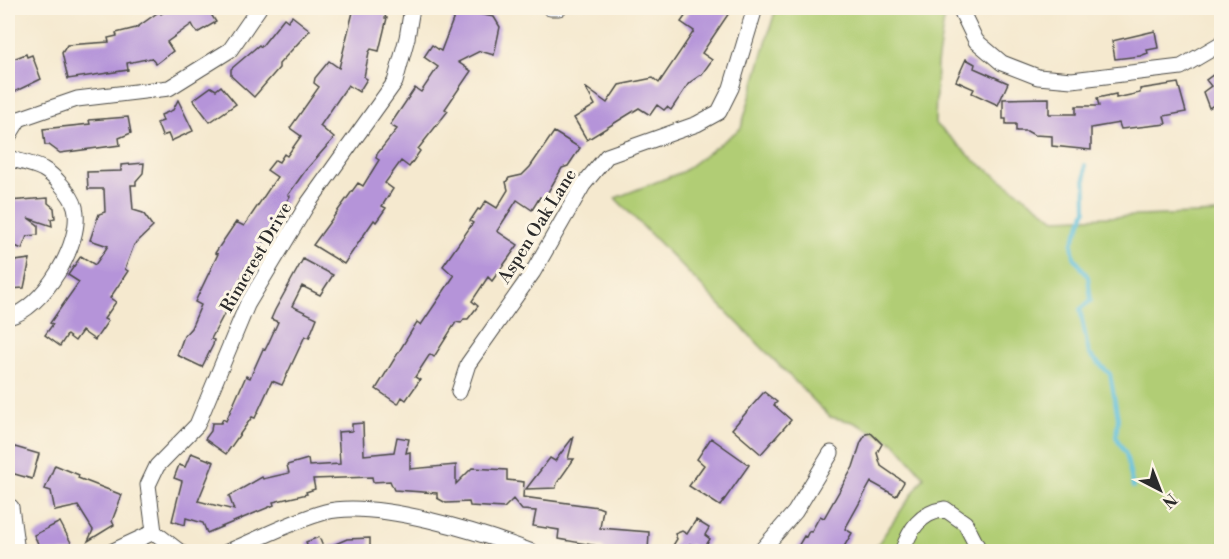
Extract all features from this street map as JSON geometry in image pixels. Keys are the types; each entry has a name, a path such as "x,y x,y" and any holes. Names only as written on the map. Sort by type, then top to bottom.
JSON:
{"street":[{"path":"8,137 19,119 77,99 169,88 230,50 259,8"},
{"name":"Rimcrest Drive","path":"154,532 148,485 158,466 197,424 247,305 307,205 395,82 407,38 412,8"},
{"path":"550,8 559,8"},
{"name":"Aspen Oak Lane","path":"459,392 468,364 533,272 583,185 608,156 697,124 719,112 731,88 755,8"},
{"path":"960,8 976,40 1002,63 1038,78 1072,80 1181,67 1221,43"},
{"path":"8,158 43,169 62,186 75,207 74,241 58,270 41,295 19,315 8,317"},
{"path":"760,552 795,512 831,453"},
{"path":"11,507 17,552"},
{"path":"227,552 326,512 352,509 373,509 492,537 532,552"},
{"path":"902,552 908,534 920,519 931,511 945,509 964,523 980,552"},
{"path":"111,552 154,532 180,552"}],"green space":[{"path":"776,8 946,8 937,64 935,123 974,160 1055,219 1221,213 1221,551 873,551 924,477 895,443 853,422 830,417 615,198 682,172 741,128"}],"building":[{"path":"171,8 207,8 216,22 197,33 192,24 167,42 173,51 156,64 151,58 127,63 128,70 68,79 62,53 67,45 109,42 108,38 117,36 116,33 136,28 160,11 161,14"},
{"path":"354,8 387,8 385,18 387,18 379,51 371,49 369,52 364,77 367,79 359,92 348,85 320,126 334,138 305,171 288,195 290,196 281,211 283,212 265,238 249,270 245,268 239,285 227,295 233,297 211,339 214,340 213,345 202,367 177,355 184,336 191,328 201,305 195,302 218,254 215,253 236,222 244,226 277,177 267,170 275,160 279,162 284,154 287,156 301,136 290,128 319,87 314,83 315,78 329,61 339,68"},
{"path":"448,8 494,17 500,27 494,55 480,51 458,62 471,71 445,109 448,111 418,149 420,151 409,167 401,161 385,183 393,189 382,206 386,208 376,222 374,220 344,264 313,245 358,183 363,186 379,160 376,158 377,154 397,129 390,125 415,88 421,92 438,67 424,57 432,45 441,51 454,17"},
{"path":"691,8 721,8 729,13 702,53 712,60 702,74 689,83 671,110 667,107 664,110 657,105 650,115 639,108 587,140 574,118 595,105 585,87 607,103 619,85 653,78 659,83 694,31 681,22"},
{"path":"292,16 310,30 279,64 279,68 254,97 231,76 231,69 259,45 261,47 284,18 288,21"},
{"path":"1155,31 1158,48 1147,50 1148,53 1140,56 1115,59 1112,41"},
{"path":"26,54 27,57 32,55 41,79 14,92 8,76 8,61"},
{"path":"966,59 975,64 974,68 1008,83 998,105 972,93 974,89 956,81"},
{"path":"1221,69 1221,101 1209,108 1203,92 1211,86 1206,80"},
{"path":"1178,83 1186,112 1164,116 1166,124 1121,129 1119,123 1091,128 1091,150 1052,146 1052,136 1016,131 1016,124 1006,124 1006,119 1003,119 1003,99 1049,98 1049,114 1076,114 1076,106 1099,106 1097,98 1116,94 1116,98 1140,93 1140,89"},
{"path":"221,86 236,104 210,122 193,100 211,87 216,90"},
{"path":"178,100 193,131 171,141 168,134 162,136 157,123 163,121 161,115 173,110"},
{"path":"128,117 131,133 119,138 120,145 60,153 49,145 45,145 43,129 90,124 89,120"},
{"path":"554,132 580,148 568,166 562,168 544,199 540,197 532,210 517,200 497,231 518,245 492,281 488,277 472,301 478,306 468,319 464,319 461,323 456,322 434,357 430,354 415,377 420,380 406,400 402,397 398,404 376,389 417,322 421,325 454,276 443,266 473,223 470,221 478,209 480,210 486,201 497,208 508,190 506,182 509,178 522,175 530,167"},
{"path":"144,163 143,173 136,181 136,185 131,185 133,210 143,213 153,227 134,245 125,269 128,271 110,298 116,302 104,319 108,321 95,340 82,331 75,341 67,335 60,346 45,335 53,324 50,323 79,282 68,275 81,256 95,265 108,246 90,240 99,214 105,212 104,189 88,189 87,172 121,171 121,165"},
{"path":"48,198 48,203 54,208 55,218 51,219 52,226 28,218 38,225 38,235 27,236 22,249 8,243 8,201"},
{"path":"30,259 24,288 8,289 8,262"},
{"path":"303,259 333,275 320,295 302,286 292,306 317,318 309,338 305,336 282,385 272,381 255,418 252,417 226,454 205,439 211,431 212,423 221,423 223,419 226,421 246,376 250,378 278,322 271,319 275,310"},
{"path":"764,392 777,402 774,405 791,420 761,454 732,429"},
{"path":"363,423 364,455 394,452 397,437 409,439 406,453 410,452 410,469 456,465 456,484 472,468 507,470 507,480 524,482 523,497 598,507 603,509 600,528 649,532 648,552 612,552 603,550 604,547 558,539 559,530 533,526 536,511 522,510 513,499 504,508 470,506 469,502 446,503 437,498 437,493 394,490 390,481 373,482 372,477 313,479 315,489 306,492 307,494 273,502 274,505 207,533 203,523 186,518 185,525 172,521 182,481 174,478 179,465 185,467 191,453 214,462 198,501 234,510 229,496 262,477 263,479 289,473 287,465 308,459 309,466 340,464 338,432 352,431 352,424"},
{"path":"871,433 882,444 877,453 881,466 904,482 896,496 871,482 845,529 852,533 841,552 804,552 797,548 804,536 806,537 809,531 811,532 820,516 824,518 853,467 861,442 866,434"},
{"path":"574,436 568,459 574,459 556,488 526,489 550,458 555,461"},
{"path":"711,438 749,465 720,506 689,486 704,465 697,459"},
{"path":"8,445 39,454 32,479 11,473 12,469 8,468"},
{"path":"55,465 79,475 78,478 122,495 112,521 114,525 88,541 93,530 78,506 55,511 51,491 45,489"},
{"path":"696,520 709,528 705,535 710,539 702,552 690,544 685,552 669,552 677,539 675,534 682,531 687,534"},
{"path":"60,522 76,552 42,552 34,535"},
{"path":"319,537 324,549 347,539 370,538 370,552 310,552 306,542"}],"waterway":[{"path":"1085,165 1086,210 1072,244 1074,257 1088,277 1091,301 1080,309 1089,354 1110,374 1118,418 1116,437 1126,454 1133,487"}]}
